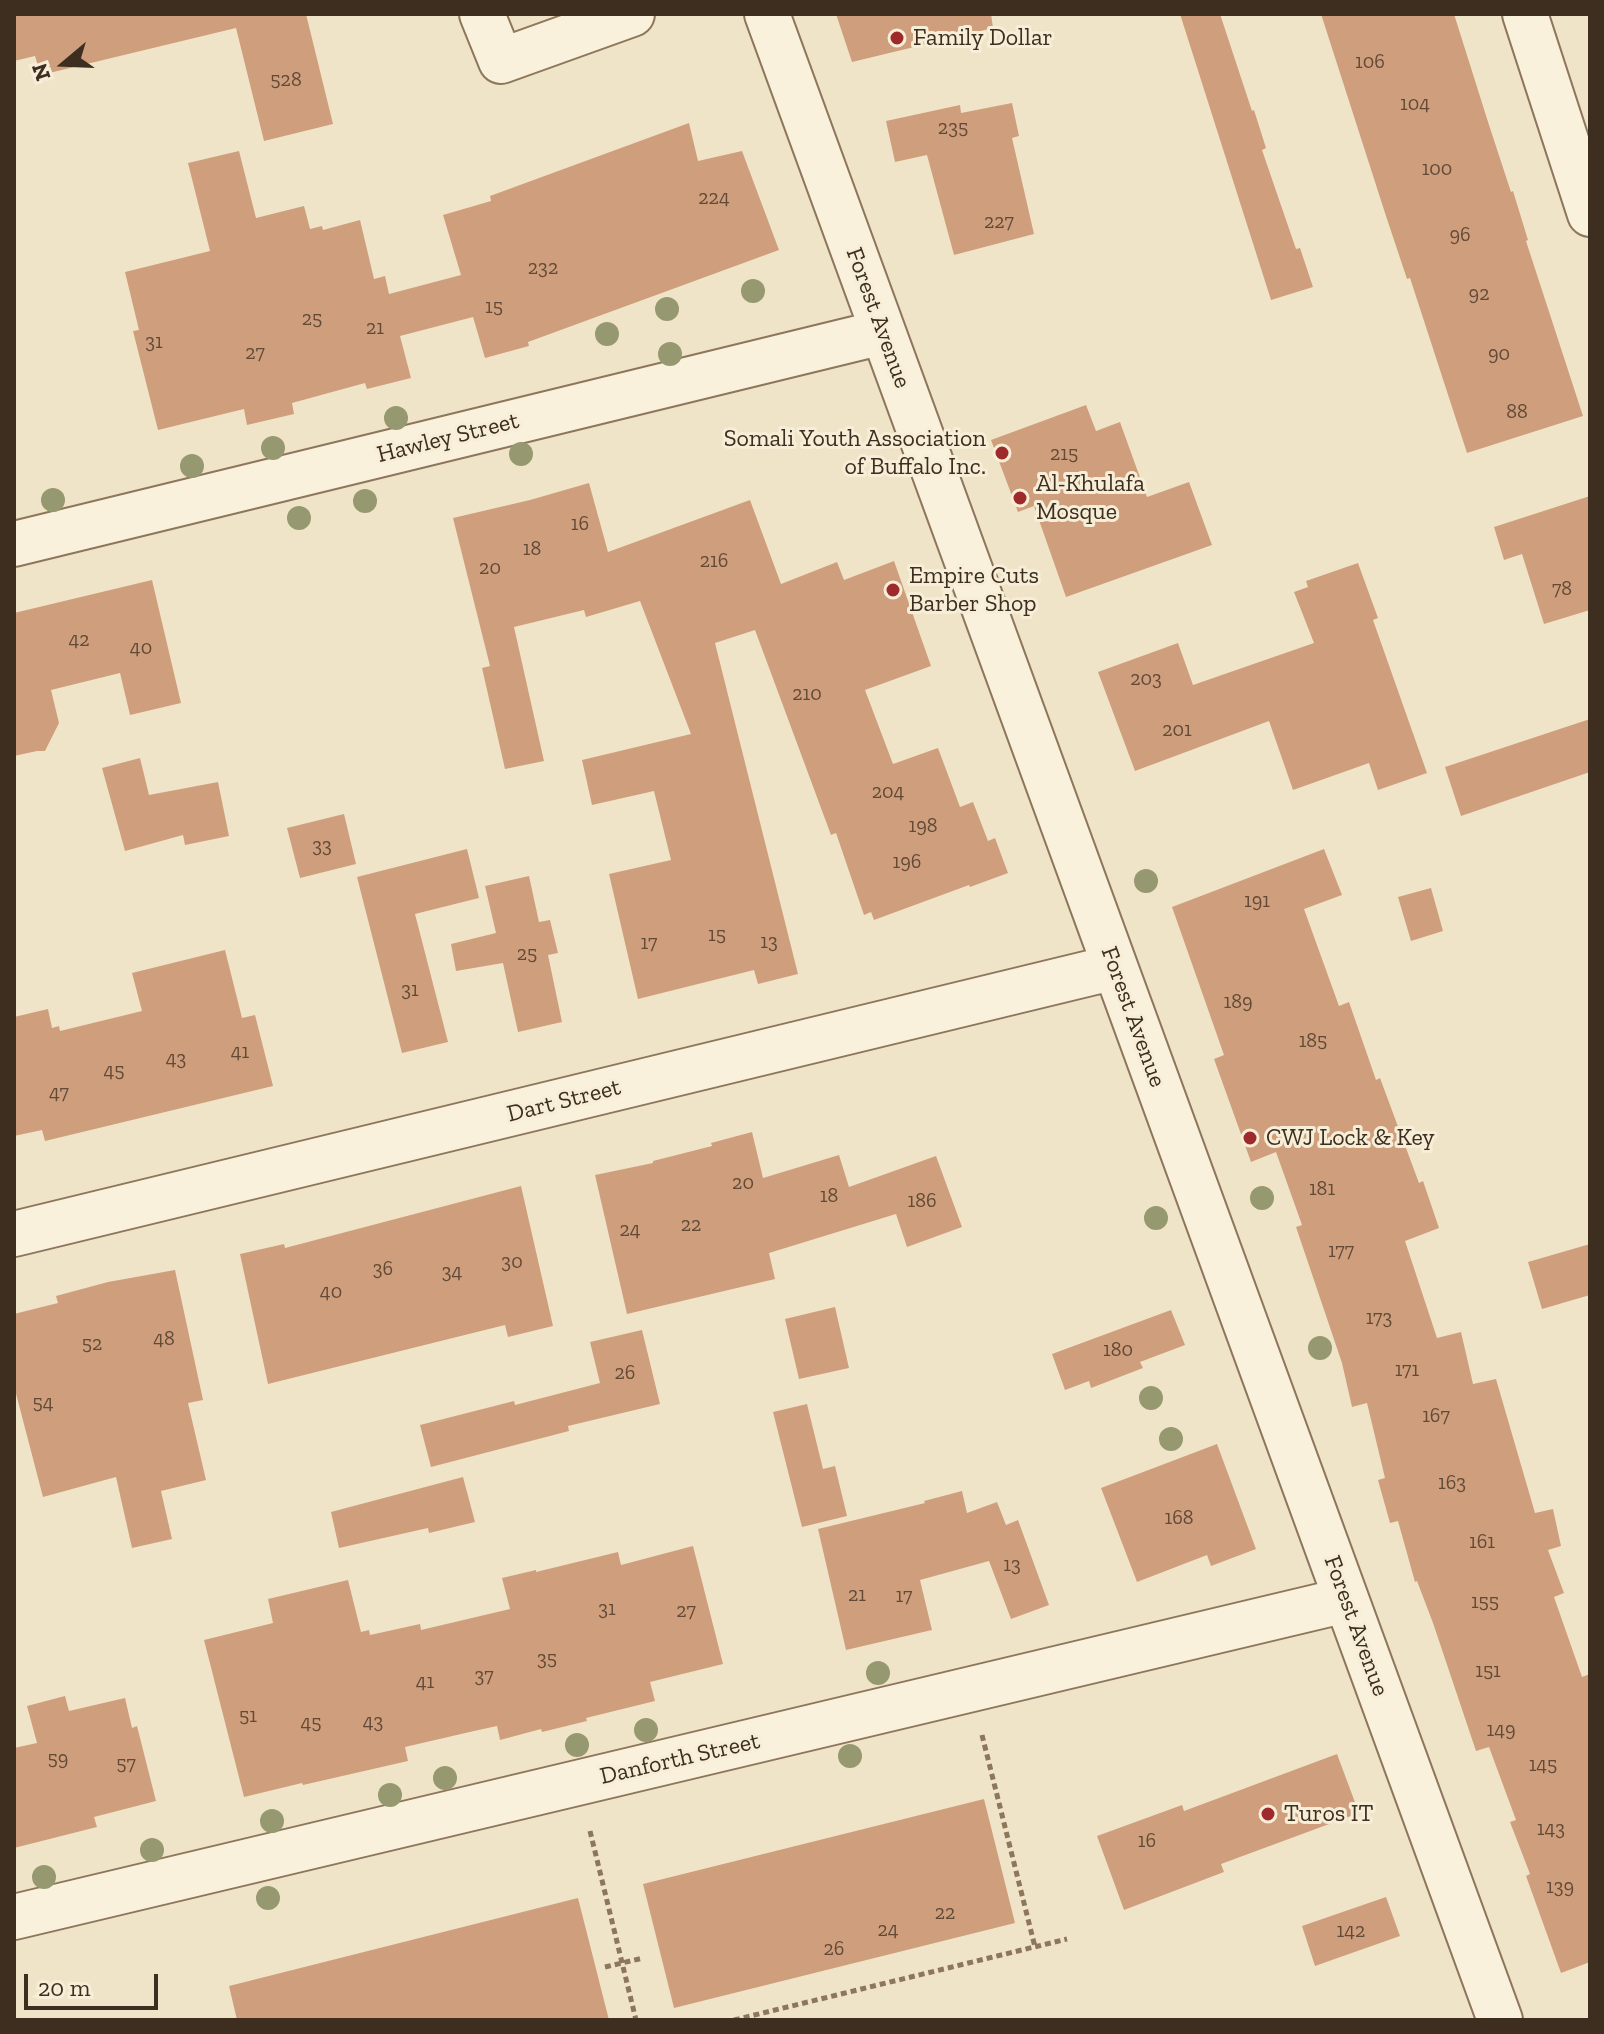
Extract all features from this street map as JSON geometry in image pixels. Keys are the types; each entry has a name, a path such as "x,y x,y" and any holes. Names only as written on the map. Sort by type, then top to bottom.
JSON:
{"street":[{"path":"482,14 501,61 632,14"},
{"name":"Forest Avenue","path":"767,14 1500,2020"},
{"path":"1525,14 1590,214"},
{"name":"Hawley Street","path":"14,544 883,332"},
{"name":"Dart Street","path":"14,1234 1115,967"},
{"name":"Danforth Street","path":"14,1917 1346,1600"}],"path":[{"path":"982,1735 1035,1947"},
{"path":"998,1831 1005,1830"},
{"path":"590,1831 636,2020"},
{"path":"734,2020 1067,1939"},
{"path":"605,1967 643,1958"}],"building":[{"path":"14,14 306,14 333,124 264,141 236,28 41,75 35,56 14,61"},
{"name":"Family Dollar","path":"836,14 991,14 993,28 852,62"},
{"path":"1180,14 1220,14 1266,148 1262,150 1296,249 1300,248 1313,287 1271,300"},
{"path":"1321,14 1454,14 1583,416 1467,453"},
{"path":"1012,103 1019,136 1012,138 1034,234 954,255 927,155 895,162 886,121 960,105 961,113"},
{"path":"689,123 698,161 742,151 779,250 528,342 529,346 485,358 473,317 400,336 411,378 367,389 365,383 292,403 294,414 247,425 244,409 158,430 133,331 139,330 125,272 210,251 188,163 239,151 256,218 304,206 310,229 322,226 323,230 360,220 374,279 385,276 389,294 461,275 443,215 491,201 490,196"},
{"path":"1086,405 1096,431 1120,422 1147,497 1189,482 1212,545 1066,597 1034,506 1018,512 991,440"},
{"path":"589,483 608,552 750,500 781,584 837,562 844,580 894,561 931,666 865,690 893,764 938,748 960,807 973,802 988,841 995,838 1008,873 874,920 871,912 864,915 836,833 831,835 755,630 715,643 798,974 758,984 754,970 638,999 609,874 671,860 654,791 592,805 582,760 691,734 640,601 586,617 584,610 514,627 544,761 505,769 482,668 490,666 453,518"},
{"path":"1590,496 1590,610 1544,624 1522,554 1504,560 1494,527"},
{"path":"1358,563 1378,618 1373,620 1427,773 1378,790 1369,763 1293,790 1269,721 1135,771 1098,672 1178,643 1193,685 1314,643 1294,592 1308,587 1306,581"},
{"path":"152,580 181,703 130,715 120,673 51,690 59,723 45,751 14,756 14,613"},
{"path":"1590,719 1590,772 1461,816 1445,767"},
{"path":"140,758 149,795 218,782 229,836 185,845 183,835 125,851 102,768"},
{"path":"344,814 356,864 300,878 287,828"},
{"path":"467,849 479,898 415,914 448,1042 402,1053 357,877"},
{"path":"1324,849 1342,895 1304,909 1339,1006 1349,1002 1376,1080 1380,1078 1439,1228 1405,1241 1437,1338 1461,1332 1473,1384 1496,1379 1535,1513 1553,1509 1561,1546 1548,1550 1564,1593 1554,1597 1582,1677 1590,1674 1590,1962 1561,1973 1526,1876 1530,1874 1510,1822 1516,1820 1489,1747 1476,1751 1433,1623 1415,1582 1398,1521 1390,1523 1378,1480 1385,1478 1367,1403 1352,1407 1342,1363 1296,1227 1302,1225 1276,1152 1251,1162 1214,1059 1224,1055 1172,907"},
{"path":"529,876 539,922 550,920 558,953 548,955 562,1022 518,1032 503,963 456,971 451,944 496,933 485,886"},
{"path":"1431,888 1443,931 1411,941 1398,897"},
{"path":"225,950 242,1018 255,1015 273,1086 45,1141 42,1130 14,1136 14,1017 48,1009 52,1028 59,1026 60,1031 142,1011 132,973"},
{"path":"752,1132 763,1178 839,1155 849,1187 936,1156 962,1227 907,1247 896,1214 769,1253 775,1279 627,1314 595,1175 653,1163"},
{"path":"521,1186 553,1326 508,1337 505,1325 268,1384 240,1254 284,1244 285,1248"},
{"path":"1590,1244 1590,1295 1542,1309 1528,1262"},
{"path":"175,1270 203,1400 188,1403 206,1480 161,1491 172,1539 132,1548 116,1477 43,1497 14,1386 14,1314 58,1303 56,1296 108,1282"},
{"path":"835,1307 849,1368 799,1379 785,1319"},
{"path":"1171,1310 1185,1345 1140,1362 1143,1368 1091,1388 1089,1381 1065,1390 1052,1354"},
{"path":"642,1330 660,1404 568,1426 569,1431 431,1467 420,1425 600,1383 590,1342"},
{"path":"807,1404 823,1469 835,1466 847,1516 802,1527 773,1412"},
{"path":"1217,1444 1256,1549 1211,1566 1207,1555 1137,1582 1101,1488"},
{"path":"463,1477 475,1522 429,1533 428,1528 339,1548 331,1512"},
{"path":"962,1491 967,1513 997,1502 1006,1525 1018,1520 1049,1605 1011,1619 989,1561 920,1580 932,1630 846,1650 818,1529"},
{"path":"693,1546 723,1664 650,1682 655,1701 586,1718 587,1721 500,1740 497,1726 474,1731 405,1747 408,1761 244,1797 204,1640 273,1623 268,1599 348,1580 361,1632 369,1630 370,1635 420,1624 421,1630 510,1609 502,1578 618,1552 621,1565"},
{"path":"65,1696 69,1711 125,1698 132,1728 137,1726 156,1801 94,1817 97,1827 14,1848 14,1748 37,1743 27,1706"},
{"path":"1337,1754 1359,1813 1221,1864 1224,1872 1124,1910 1097,1836 1182,1805 1184,1811"},
{"path":"984,1799 1015,1923 674,2008 643,1884"},
{"path":"1386,1897 1400,1936 1315,1966 1302,1926"},
{"path":"578,1898 609,2020 237,2020 229,1986"}],"place":[{"name":"Family Dollar","path":"897,38"},
{"name":"Somali Youth Association of Buffalo Inc.","path":"1002,453"},
{"name":"Al-Khulafa Mosque","path":"1020,498"},
{"name":"Empire Cuts Barber Shop","path":"893,590"},
{"name":"CWJ Lock & Key","path":"1250,1138"},
{"name":"Turos IT","path":"1268,1814"}]}
